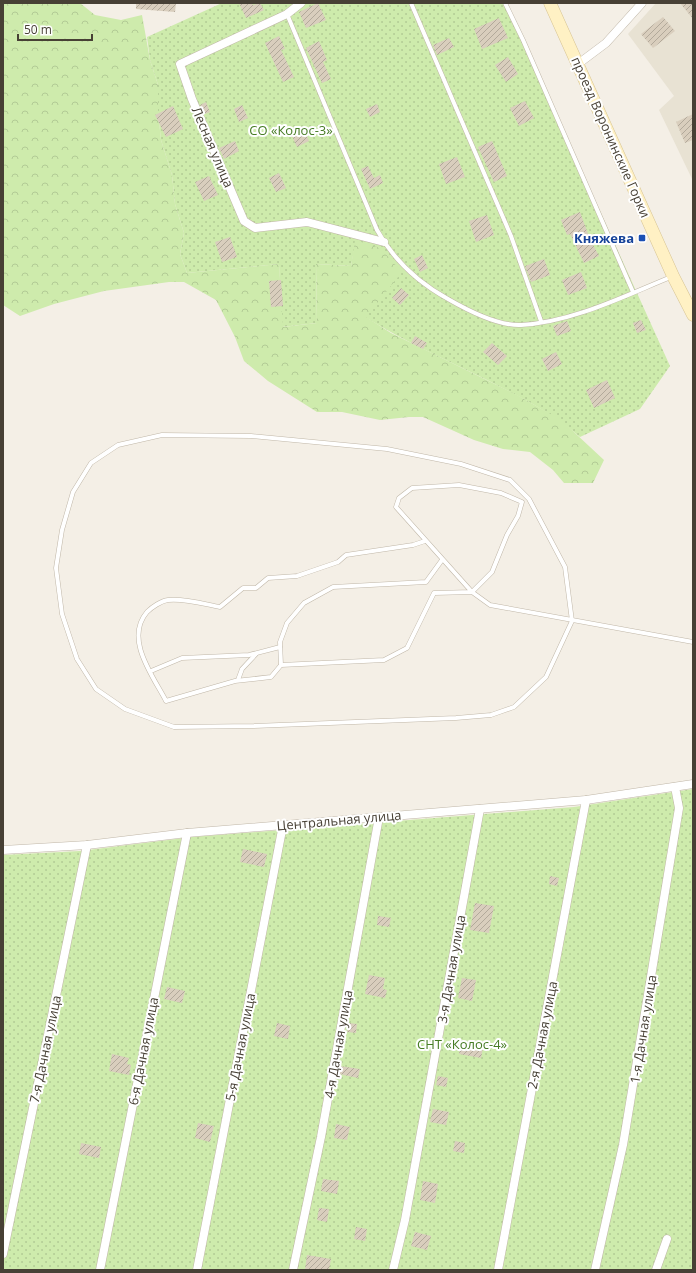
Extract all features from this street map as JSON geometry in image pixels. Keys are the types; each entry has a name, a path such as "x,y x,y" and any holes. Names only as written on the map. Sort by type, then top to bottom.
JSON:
{"street":[{"name":"Лесная улица","path":"301,3 287,14 180,64 192,99 244,221 255,228 307,222 384,242"},
{"name":"проезд Воронинские Горки","path":"550,3 673,276 693,315"},
{"path":"578,64 606,43 642,3"},
{"name":"Центральная улица","path":"3,850 87,845 187,833 586,800 693,784"},
{"name":"1-я Дачная улица","path":"594,1270 623,1146 659,934 679,808 675,787"},
{"name":"2-я Дачная улица","path":"498,1270 586,800"},
{"name":"3-я Дачная улица","path":"393,1270 405,1220 480,809"},
{"name":"4-я Дачная улица","path":"293,1270 321,1137 379,817"},
{"name":"5-я Дачная улица","path":"197,1270 283,825"},
{"name":"6-я Дачная улица","path":"100,1270 187,833"},
{"name":"7-я Дачная улица","path":"3,1254 87,845"},
{"path":"656,1270 667,1239"}],"lane":[{"path":"411,3 511,236 542,321"},
{"path":"505,3 633,292"},
{"path":"287,14 384,242 406,267 430,289 489,319 520,325 588,312 673,276"},
{"path":"162,435 251,436 387,449 461,464 510,480 529,499 564,566 572,621 546,677 514,707 491,715 254,726 174,727 125,709 96,689 77,659 62,614 56,568 62,530 73,492 91,463 118,445 162,435"},
{"path":"529,499 522,502 501,493 460,485 412,488 399,498 396,507 472,592 490,605 693,642"},
{"path":"281,665 384,660 408,648 434,593 472,592 492,572 507,535 518,516 522,502"},
{"path":"425,541 413,545 346,554 338,562 297,576 268,578 256,588 243,588 220,607 168,600 151,608 140,620 138,638 141,651 166,701 238,680 271,677 281,665 280,642 287,623 304,603 333,587 426,582 442,560"},
{"path":"151,671 182,658 256,653 280,648"},
{"path":"238,680 242,669 256,653"}],"shaded area":[{"path":"656,3 693,3 693,181 659,110 674,96 628,34"}],"green space":[{"path":"3,3 80,3 95,15 121,20 142,15 150,60 158,85 158,112 161,140 172,175 175,204 184,233 180,254 187,273 279,264 283,327 317,323 316,264 351,266 355,240 380,248 402,272 366,317 391,333 517,395 561,420 604,460 593,483 564,483 553,470 530,452 503,449 474,440 423,417 380,420 342,412 317,412 268,381 244,361 235,337 216,300 184,282 169,282 104,291 54,304 20,316 3,305"},
{"name":"СО «Колос-3»","path":"222,3 506,3 670,366 640,409 580,437 558,420 512,393 380,326 365,317 356,240 351,266 316,264 317,323 282,327 279,264 187,273 180,254 184,233 175,204 172,175 161,140 158,112 158,85 150,60 147,37"},
{"name":"СНТ «Колос-4»","path":"693,789 693,1270 3,1270 3,855 80,851 192,837 574,807"}],"building":[{"path":"136,3 176,3 175,12 136,9"},
{"path":"239,3 252,3 253,5 260,3 264,10 246,18"},
{"path":"318,3 326,20 306,28 299,12"},
{"path":"680,3 693,3 693,19"},
{"path":"663,17 675,31 653,48 641,34"},
{"path":"499,18 508,38 482,49 474,29"},
{"path":"279,36 285,49 281,50 294,77 283,82 265,43"},
{"path":"449,38 454,47 437,55 433,45"},
{"path":"319,41 327,60 323,62 331,79 322,83 306,48"},
{"path":"508,57 518,74 506,82 495,65"},
{"path":"525,101 534,118 519,126 510,108"},
{"path":"206,102 210,112 205,114 200,105"},
{"path":"377,104 380,112 370,117 366,109"},
{"path":"242,105 248,118 239,122 234,109"},
{"path":"173,106 183,129 166,137 155,115"},
{"path":"693,114 693,140 685,143 676,122"},
{"path":"304,129 309,141 297,147 291,134"},
{"path":"235,141 239,151 224,159 219,148"},
{"path":"492,141 507,176 494,182 478,147"},
{"path":"457,157 465,177 446,184 439,164"},
{"path":"368,166 374,178 380,175 383,183 370,189 361,169"},
{"path":"279,173 286,188 276,192 269,178"},
{"path":"209,176 218,195 204,201 195,182"},
{"path":"580,212 590,239 599,256 584,263 570,234 567,235 561,220"},
{"path":"487,215 494,235 476,242 469,221"},
{"path":"230,237 237,257 222,262 215,242"},
{"path":"422,255 428,268 420,272 414,259"},
{"path":"544,259 550,275 531,282 525,266"},
{"path":"581,272 587,288 568,295 562,280"},
{"path":"281,280 283,306 271,307 269,281"},
{"path":"401,288 409,295 400,305 392,298"},
{"path":"641,320 646,330 637,333 633,323"},
{"path":"567,321 571,331 557,336 553,326"},
{"path":"415,336 427,343 423,349 411,343"},
{"path":"492,343 507,356 498,365 483,352"},
{"path":"556,352 562,364 548,371 542,359"},
{"path":"607,380 615,398 594,408 586,390"},
{"path":"243,849 267,854 264,867 240,862"},
{"path":"550,876 559,878 557,886 549,884"},
{"path":"475,903 494,906 489,933 470,930"},
{"path":"378,916 391,918 389,927 377,925"},
{"path":"369,975 385,978 383,989 387,990 385,998 365,994"},
{"path":"462,978 476,980 472,1001 458,998"},
{"path":"167,987 185,991 182,1003 164,999"},
{"path":"277,1023 290,1026 288,1039 274,1036"},
{"path":"349,1023 357,1024 356,1033 347,1032"},
{"path":"461,1043 483,1048 481,1058 459,1054"},
{"path":"112,1054 129,1058 127,1064 131,1065 129,1075 109,1071"},
{"path":"340,1066 360,1069 358,1078 339,1074"},
{"path":"438,1076 448,1078 446,1087 436,1085"},
{"path":"433,1109 449,1112 446,1125 430,1122"},
{"path":"198,1123 214,1126 210,1142 195,1138"},
{"path":"336,1124 350,1127 347,1140 334,1138"},
{"path":"455,1141 465,1143 464,1153 453,1151"},
{"path":"81,1143 101,1147 99,1158 79,1154"},
{"path":"323,1179 339,1181 337,1194 321,1191"},
{"path":"423,1181 438,1184 435,1203 420,1200"},
{"path":"319,1208 329,1209 327,1222 317,1220"},
{"path":"356,1227 367,1229 365,1241 354,1239"},
{"path":"415,1232 431,1236 427,1250 411,1246"},
{"path":"307,1255 331,1259 329,1270 305,1270"}],"place":[{"name":"Княжева","path":"642,238"}]}
